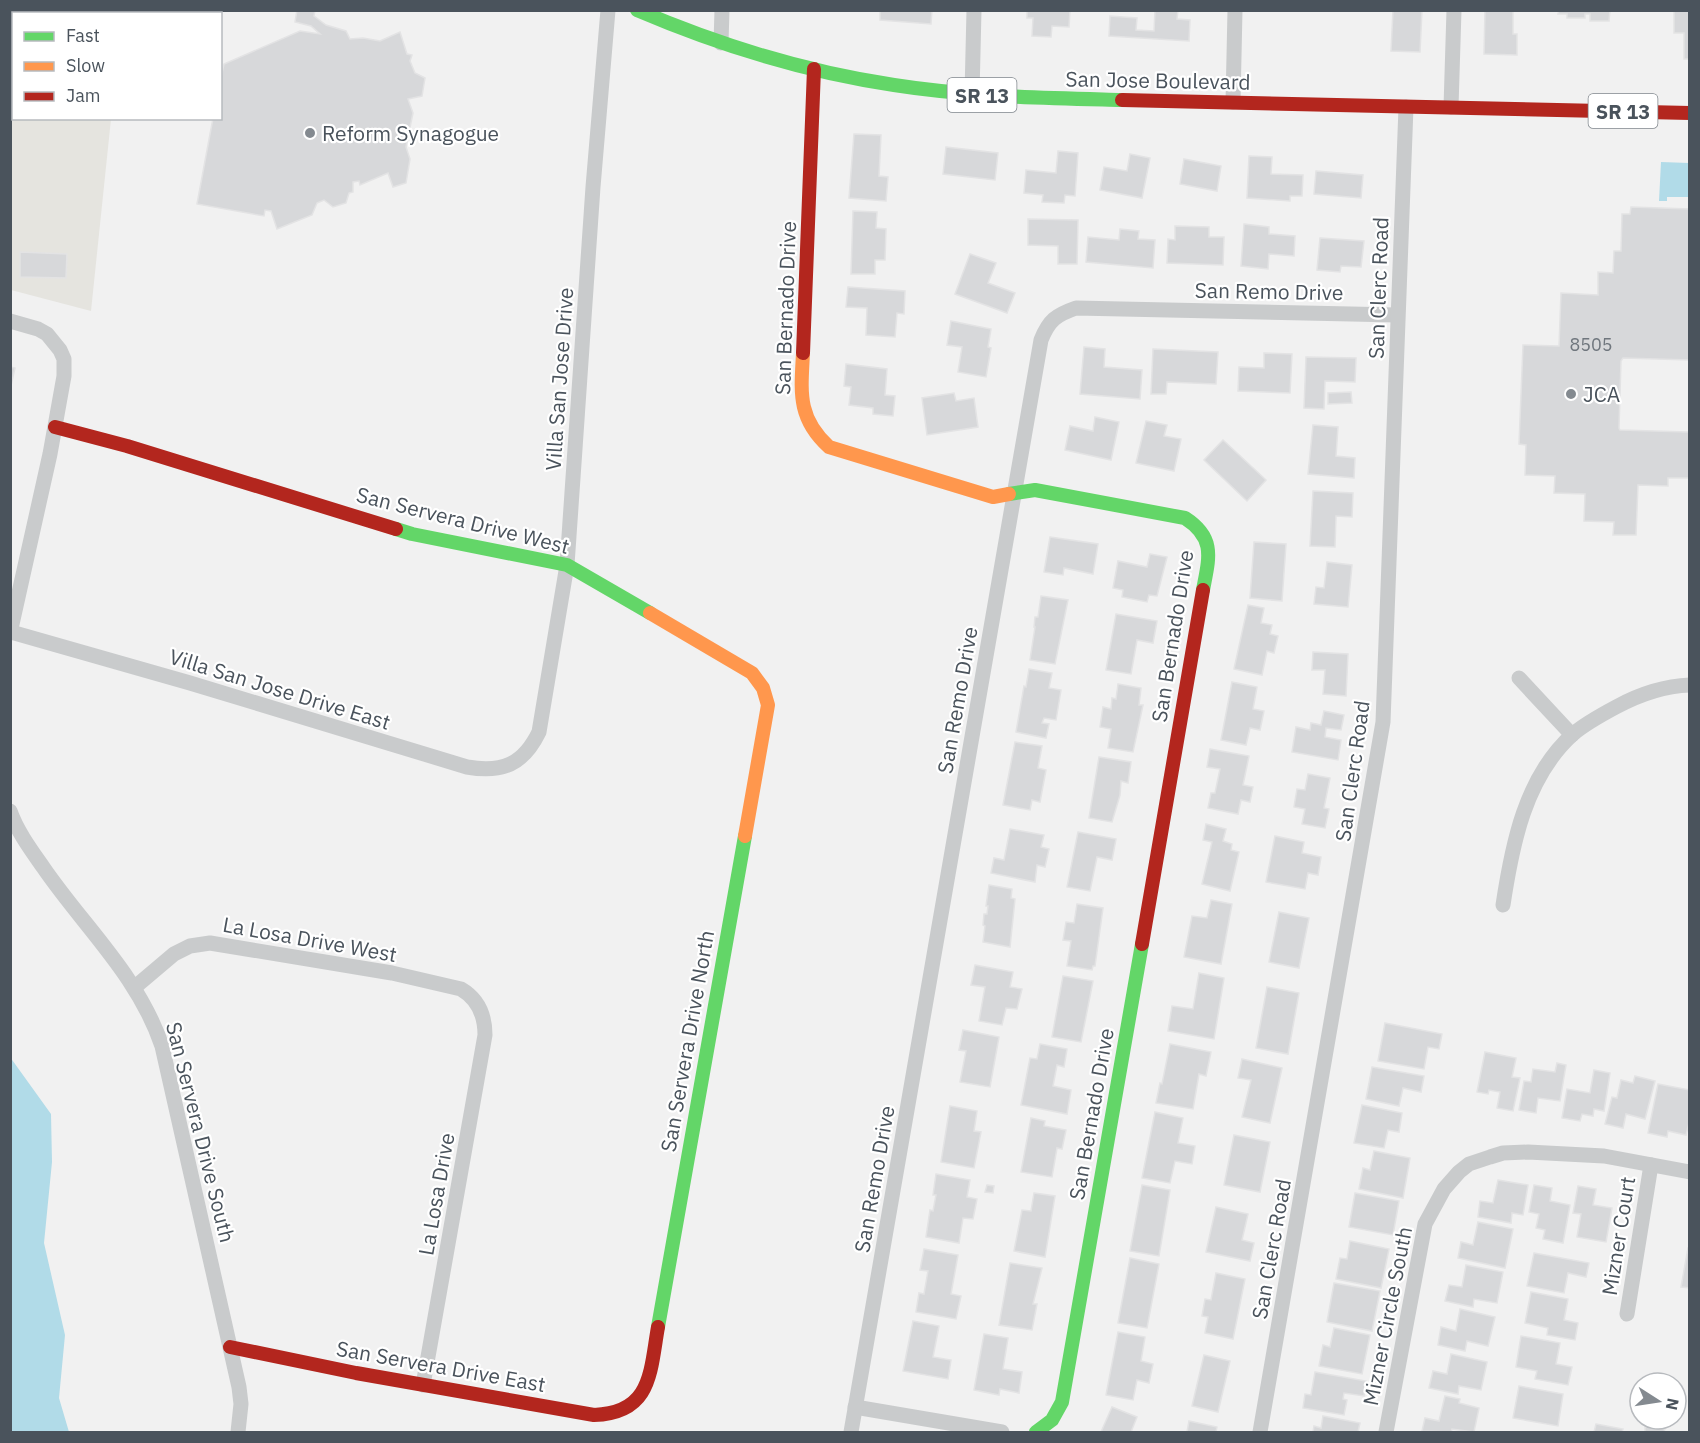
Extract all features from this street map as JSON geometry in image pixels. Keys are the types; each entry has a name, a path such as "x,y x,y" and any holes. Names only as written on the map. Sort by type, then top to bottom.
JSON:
{"street":[{"name":"Villa San Jose Drive","path":"532,747 539,732 567,565 593,187 608,10"},
{"name":"San Jose Boulevard","path":"637,10 721,43 814,69 874,82 972,94 1024,98 1689,113"},
{"path":"721,43 722,10"},
{"path":"972,94 974,10"},
{"path":"1233,102 1235,10"},
{"path":"1451,107 1454,10"},
{"name":"San Bernado Drive","path":"814,69 801,397 805,418 815,435 829,447 993,498 1035,490 1185,518 1199,526 1208,541 1209,557 1062,1402 1057,1416 1046,1428 1036,1432"},
{"name":"San Clerc Road","path":"1260,1432 1383,722 1394,484 1397,315 1406,107"},
{"name":"San Remo Drive","path":"850,1432 1041,340 1047,326 1060,314 1076,308 1397,315"},
{"path":"10,321 48,334 64,359 64,376 55,427 11,633"},
{"name":"San Servera Drive West","path":"55,427 127,446 412,534 567,565 752,673 765,690"},
{"name":"Villa San Jose Drive East","path":"11,633 190,683 467,767 491,770 512,764 532,747"},
{"path":"1519,678 1572,735"},
{"path":"1503,905 1510,857 1521,819 1545,770 1572,735 1598,716 1633,698 1689,685"},
{"name":"San Servera Drive North","path":"640,1396 648,1383 677,1228 768,705 765,690"},
{"name":"San Servera Drive South","path":"10,811 31,849 52,880 135,987 147,1007 162,1046 239,1387 241,1404 238,1432"},
{"name":"La Losa Drive West","path":"135,987 174,954 190,946 219,943 392,973 461,989 469,994 481,1010"},
{"name":"La Losa Drive","path":"423,1385 485,1035 485,1019 481,1010"},
{"name":"Mizner Circle South","path":"1386,1432 1425,1224 1431,1209 1444,1189 1469,1164 1496,1155 1517,1152 1604,1156 1689,1172"},
{"name":"Mizner Court","path":"1627,1314 1651,1166"},
{"name":"San Servera Drive East","path":"230,1347 423,1385 594,1415 605,1415 624,1410 640,1396"},
{"path":"855,1407 1002,1432"}],"shaded area":[{"path":"10,11 122,11 12,12 12,120 111,120 91,311 11,290"}],"water":[{"path":"1661,162 1689,163 1689,197 1667,197 1667,201 1659,201"},
{"path":"10,1057 51,1114 52,1162 44,1243 65,1335 59,1398 69,1432 11,1432"}],"building":[{"name":"Reform Synagogue","path":"297,10 315,10 314,16 326,25 346,31 350,39 363,38 380,41 400,32 407,54 412,55 410,61 415,73 425,78 422,96 408,99 413,113 406,147 410,159 406,183 393,187 388,173 360,185 359,181 353,182 353,192 349,193 346,203 333,207 324,200 317,203 312,215 277,229 271,211 265,210 264,216 197,204 213,120 222,120 224,64 300,31 320,34 311,26 295,22"},
{"path":"880,10 932,10 931,24 880,20"},
{"path":"1027,10 1070,10 1069,27 1052,26 1051,37 1032,36 1033,18 1027,18"},
{"path":"1155,10 1178,10 1177,19 1190,20 1189,41 1109,36 1110,16 1137,18 1136,30 1154,31"},
{"path":"1393,10 1422,10 1420,52 1391,51"},
{"path":"1485,10 1513,10 1513,34 1517,34 1517,55 1484,54"},
{"path":"1559,10 1610,10 1609,21 1590,21 1590,14 1585,14 1585,18 1567,18 1567,14 1558,14"},
{"path":"1674,10 1690,10 1690,59 1684,59 1684,33 1674,33"},
{"path":"854,134 881,135 879,176 888,177 886,201 849,198"},
{"path":"946,147 998,153 995,180 943,174"},
{"path":"1058,151 1078,153 1075,196 1065,195 1064,203 1042,202 1043,195 1024,193 1026,170 1056,173"},
{"path":"1130,154 1150,158 1142,198 1100,190 1104,167 1127,171"},
{"path":"1249,156 1272,157 1271,174 1303,175 1302,196 1290,196 1290,201 1247,198"},
{"path":"1184,159 1221,166 1217,191 1180,184"},
{"path":"1316,171 1363,175 1361,198 1314,194"},
{"name":"JCA","path":"1631,207 1690,209 1690,360 1623,358 1621,361 1619,428 1620,430 1688,432 1690,430 1690,478 1668,478 1668,486 1638,485 1636,535 1613,535 1614,522 1584,521 1585,494 1554,493 1555,476 1525,475 1526,445 1519,444 1523,345 1559,346 1561,293 1598,295 1598,272 1613,273 1614,251 1621,251 1622,214 1630,214"},
{"path":"853,211 877,212 876,228 886,229 885,260 875,260 875,274 851,274"},
{"path":"1028,219 1078,220 1077,264 1058,264 1058,246 1028,245"},
{"path":"1244,224 1269,227 1269,234 1295,236 1294,256 1269,254 1268,269 1241,266"},
{"path":"1175,226 1209,227 1209,237 1224,237 1223,265 1167,263 1168,239 1175,240"},
{"path":"1120,229 1139,231 1138,239 1155,240 1153,268 1086,262 1088,237 1119,240"},
{"path":"1320,238 1364,241 1361,267 1341,266 1340,272 1317,270"},
{"path":"20,252 67,254 66,278 20,277"},
{"path":"970,254 996,263 988,283 1015,293 1007,313 955,294"},
{"path":"848,287 905,291 904,314 897,313 895,337 866,335 867,308 846,307"},
{"path":"951,321 991,329 988,347 991,348 986,377 958,372 962,347 947,345"},
{"path":"1084,347 1105,349 1104,367 1142,370 1140,399 1080,394"},
{"path":"1153,349 1218,352 1216,384 1167,382 1166,394 1151,394"},
{"path":"1264,353 1292,354 1290,393 1238,391 1239,367 1264,368"},
{"path":"1306,357 1356,358 1355,382 1325,381 1324,409 1304,408"},
{"path":"846,364 887,369 885,395 895,396 893,416 873,414 873,408 849,405 851,387 844,386"},
{"path":"10,367 15,368 10,390"},
{"path":"1351,392 1352,403 1328,404 1328,393"},
{"path":"954,393 956,401 974,398 978,427 927,435 922,398"},
{"path":"1095,417 1119,422 1111,460 1065,450 1070,426 1093,431"},
{"path":"1146,421 1167,425 1164,436 1181,439 1174,471 1136,463"},
{"path":"1313,425 1338,427 1336,456 1355,458 1354,478 1308,474"},
{"path":"1223,440 1266,480 1247,501 1204,460"},
{"path":"1313,491 1353,493 1352,517 1336,516 1335,547 1310,546"},
{"path":"1050,537 1098,544 1093,574 1064,568 1063,575 1044,572"},
{"path":"1254,542 1286,544 1282,601 1250,598"},
{"path":"1150,554 1167,557 1157,596 1149,595 1147,602 1122,597 1123,590 1113,588 1118,561 1147,567"},
{"path":"1327,562 1352,565 1348,607 1314,604 1316,587 1324,588"},
{"path":"1041,596 1068,600 1055,664 1030,660 1035,617 1038,617"},
{"path":"1248,605 1264,608 1261,623 1272,625 1270,634 1278,636 1274,653 1267,651 1262,675 1234,669"},
{"path":"1116,614 1157,621 1153,643 1137,640 1131,674 1106,670"},
{"path":"1313,652 1348,654 1346,696 1323,694 1325,670 1312,670"},
{"path":"1029,669 1052,673 1049,688 1061,690 1056,720 1044,718 1042,723 1049,724 1046,738 1016,732"},
{"path":"1232,682 1257,687 1253,709 1264,711 1260,730 1250,728 1246,745 1221,740"},
{"path":"1118,684 1141,688 1139,705 1143,705 1133,752 1108,748 1111,729 1100,727 1103,707 1111,709 1112,698 1116,699"},
{"path":"1324,711 1344,715 1341,730 1326,728 1325,737 1341,740 1338,760 1292,752 1296,727 1310,730 1311,723 1321,725"},
{"path":"1015,742 1042,746 1038,768 1046,770 1040,802 1032,800 1030,810 1003,805"},
{"path":"1210,749 1249,756 1243,785 1253,787 1250,802 1241,800 1238,814 1208,808 1211,793 1215,793 1220,769 1207,767"},
{"path":"1099,757 1131,762 1128,783 1121,781 1120,795 1112,822 1089,818"},
{"path":"1308,774 1330,778 1324,808 1329,809 1325,828 1302,824 1305,809 1294,807 1297,789 1305,790"},
{"path":"1206,824 1226,829 1223,841 1232,844 1231,850 1239,852 1230,891 1202,884 1212,842 1203,840"},
{"path":"1010,829 1044,835 1041,847 1049,849 1045,867 1037,865 1035,882 991,873 994,858 1004,860"},
{"path":"1078,832 1116,839 1112,860 1097,857 1090,891 1067,887"},
{"path":"1275,836 1304,842 1302,853 1321,857 1318,875 1308,873 1305,889 1266,882"},
{"path":"989,885 1012,889 1011,898 1015,899 1010,947 983,942 984,914 987,914"},
{"path":"1211,900 1232,904 1221,964 1184,957 1192,916 1207,918"},
{"path":"1077,904 1103,908 1095,966 1092,970 1067,966 1071,941 1063,940 1066,922 1074,923"},
{"path":"1279,912 1309,918 1299,968 1269,962"},
{"path":"975,965 1013,972 1010,987 1022,989 1017,1009 1006,1008 1002,1025 979,1021 985,987 971,985"},
{"path":"1199,973 1224,978 1214,1039 1168,1031 1172,1006 1193,1009"},
{"path":"1063,976 1093,981 1081,1042 1052,1037"},
{"path":"1267,987 1299,993 1288,1054 1256,1048"},
{"path":"1385,1023 1442,1034 1439,1049 1428,1047 1424,1069 1378,1061"},
{"path":"963,1030 999,1037 990,1087 960,1082 966,1051 959,1050"},
{"path":"1040,1044 1067,1049 1064,1067 1057,1065 1053,1086 1071,1090 1067,1114 1021,1105 1030,1058 1037,1059"},
{"path":"1170,1044 1211,1052 1206,1076 1199,1074 1193,1109 1156,1103"},
{"path":"1485,1052 1516,1058 1512,1077 1520,1078 1513,1111 1497,1108 1500,1092 1489,1090 1488,1094 1477,1092"},
{"path":"1242,1059 1282,1068 1270,1123 1242,1117 1251,1080 1238,1078"},
{"path":"1557,1063 1566,1065 1560,1101 1538,1098 1536,1113 1519,1110 1524,1081 1531,1082 1533,1069 1555,1072"},
{"path":"1372,1067 1424,1076 1421,1092 1403,1088 1399,1106 1366,1099"},
{"path":"1594,1070 1610,1073 1604,1111 1594,1109 1593,1116 1582,1114 1580,1121 1562,1118 1567,1089 1590,1093"},
{"path":"1635,1076 1655,1081 1645,1119 1626,1114 1623,1128 1605,1124 1612,1097 1617,1098 1621,1080 1633,1083"},
{"path":"1658,1084 1690,1090 1690,1119 1686,1135 1668,1131 1667,1137 1648,1133"},
{"path":"1362,1105 1402,1113 1399,1132 1388,1130 1384,1148 1354,1143"},
{"path":"950,1106 977,1111 974,1131 981,1132 974,1168 941,1162"},
{"path":"1155,1112 1183,1118 1178,1143 1195,1146 1192,1164 1175,1161 1170,1183 1142,1178"},
{"path":"1031,1118 1045,1121 1044,1126 1066,1130 1062,1149 1057,1148 1052,1177 1021,1172"},
{"path":"1234,1135 1270,1142 1260,1192 1224,1185"},
{"path":"1374,1151 1410,1158 1403,1198 1359,1189 1363,1168 1370,1170"},
{"path":"936,1174 970,1180 967,1197 977,1199 973,1219 963,1218 959,1243 926,1237 930,1210 933,1211 936,1195 933,1195"},
{"path":"1498,1180 1528,1185 1523,1215 1512,1213 1511,1223 1478,1217 1480,1201 1493,1203"},
{"path":"987,1185 994,1186 993,1193 985,1192"},
{"path":"1142,1185 1170,1190 1159,1256 1130,1251"},
{"path":"1534,1185 1552,1188 1550,1201 1570,1205 1563,1243 1543,1239 1545,1230 1536,1228 1539,1214 1529,1212"},
{"path":"1578,1186 1596,1189 1593,1205 1612,1208 1606,1242 1577,1237 1581,1214 1573,1213"},
{"path":"1034,1193 1055,1196 1045,1257 1014,1251 1022,1210 1031,1211"},
{"path":"1355,1193 1399,1201 1393,1235 1349,1227"},
{"path":"1216,1207 1248,1214 1242,1240 1254,1243 1250,1261 1206,1252"},
{"path":"1478,1222 1513,1229 1505,1268 1458,1258 1461,1242 1473,1245"},
{"path":"1350,1241 1389,1249 1381,1288 1336,1279 1340,1258 1347,1259"},
{"path":"1688,1248 1690,1248 1690,1288 1681,1287"},
{"path":"924,1249 958,1255 951,1294 961,1296 956,1319 916,1312 919,1293 924,1294 928,1271 920,1270"},
{"path":"1534,1253 1589,1263 1586,1277 1568,1273 1564,1293 1527,1286"},
{"path":"1130,1258 1159,1264 1147,1328 1118,1323"},
{"path":"1010,1263 1042,1268 1033,1304 1037,1304 1032,1330 999,1325"},
{"path":"1466,1265 1503,1272 1497,1303 1474,1299 1473,1307 1445,1301 1449,1285 1462,1287"},
{"path":"1216,1273 1245,1279 1233,1339 1205,1333 1208,1317 1202,1316 1205,1299 1211,1300"},
{"path":"1334,1283 1380,1291 1372,1331 1327,1322"},
{"path":"1531,1292 1568,1299 1564,1320 1578,1323 1575,1340 1547,1335 1548,1328 1525,1323"},
{"path":"1460,1309 1495,1317 1488,1346 1467,1341 1465,1351 1438,1345 1441,1327 1456,1331"},
{"path":"913,1321 939,1326 933,1357 951,1360 948,1379 903,1371"},
{"path":"1334,1328 1370,1335 1362,1374 1319,1366 1323,1345 1330,1347"},
{"path":"1118,1332 1145,1337 1141,1361 1153,1364 1149,1383 1137,1380 1133,1400 1106,1395"},
{"path":"984,1334 1008,1338 1003,1369 1022,1372 1019,1393 1000,1389 999,1395 974,1390"},
{"path":"1521,1336 1560,1343 1556,1364 1572,1367 1568,1385 1535,1379 1537,1371 1516,1367"},
{"path":"1451,1354 1487,1362 1481,1390 1459,1386 1458,1394 1429,1388 1433,1371 1447,1374"},
{"path":"1204,1355 1230,1361 1218,1412 1192,1406"},
{"path":"1315,1372 1366,1381 1364,1396 1344,1393 1343,1399 1347,1400 1344,1415 1303,1408 1305,1394 1311,1395"},
{"path":"1519,1386 1563,1394 1558,1426 1513,1418"},
{"path":"1445,1396 1460,1399 1459,1403 1479,1408 1474,1432 1452,1429 1451,1432 1422,1431 1425,1418 1439,1421"},
{"path":"1112,1407 1137,1417 1131,1432 1101,1432"},
{"path":"1323,1416 1360,1423 1358,1432 1313,1432 1314,1426 1321,1428"},
{"path":"1189,1421 1217,1427 1216,1432 1187,1432"},
{"path":"1596,1424 1623,1429 1622,1432 1594,1432"}],"traffic: fast":[{"path":"637,10 731,46 828,73 922,89 1036,98 1122,100"},
{"path":"1009,494 1035,490 1185,518 1202,533 1206,541 1208,558 1203,590"},
{"path":"396,529 567,565 650,613"},
{"path":"658,1327 745,836"},
{"path":"1036,1432 1052,1420 1062,1402 1142,944"}],"traffic: slow":[{"path":"803,353 802,392 806,415 811,426 829,447 993,497 1009,494"},
{"path":"650,613 752,673 763,688 768,705 745,836"}],"traffic: jam":[{"path":"803,353 814,69"},
{"path":"1122,100 1690,113"},
{"path":"55,427 127,446 396,529"},
{"path":"1142,944 1203,590"},
{"path":"230,1347 356,1373 594,1415 627,1407 638,1398 650,1374 658,1327"}],"place":[{"name":"Reform Synagogue","path":"310,133"},
{"name":"JCA","path":"1571,394"}]}
